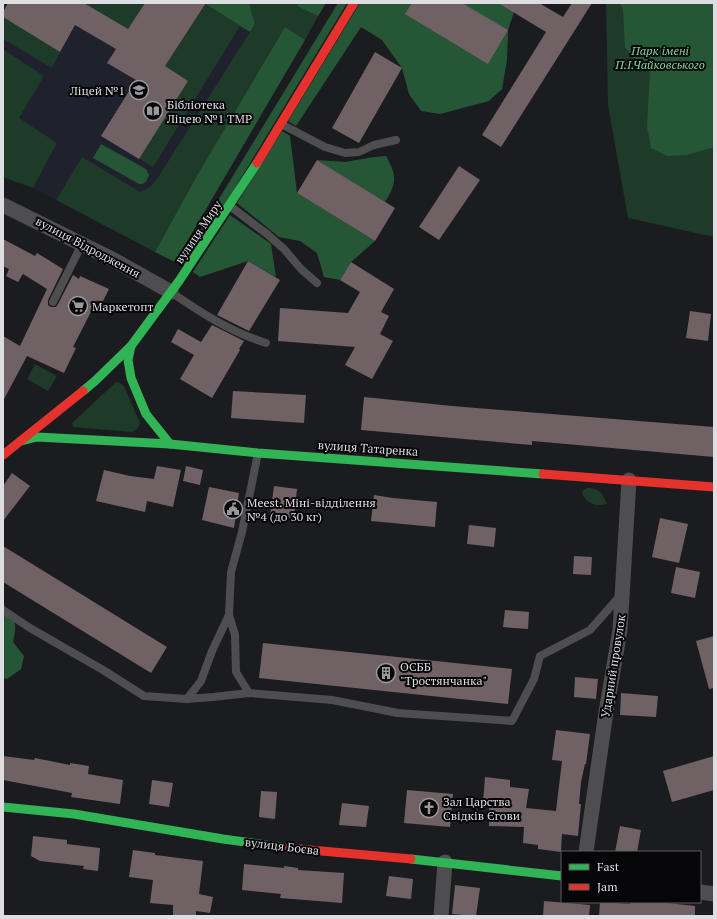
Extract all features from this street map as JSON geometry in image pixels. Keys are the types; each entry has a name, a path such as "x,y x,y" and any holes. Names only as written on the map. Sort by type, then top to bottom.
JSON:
{"street":[{"name":"вулиця Миру","path":"3,455 95,381 131,346 171,292 230,206 354,3"},
{"name":"вулиця Відродження","path":"3,205 114,260 171,292"},
{"path":"131,346 128,360 131,378 146,414 170,444"},
{"name":"вулиця Татаренка","path":"21,441 37,437 170,444 714,487"},
{"name":"Ударний провулок","path":"586,851 606,712 620,630 629,480"},
{"name":"вулиця Боєва","path":"3,807 74,814 286,848 445,862 561,876"},
{"path":"441,916 445,862"},
{"path":"701,892 714,894"}],"lane":[{"path":"281,124 325,147 344,153 359,152 374,145 396,140"},
{"path":"230,206 284,249 301,269 317,283"},
{"path":"53,302 82,244"},
{"path":"171,292 229,329 252,339 266,343"},
{"path":"249,693 236,672 235,635 229,615 231,572 242,532 258,452"},
{"path":"3,610 30,628 103,670 144,696 187,699 249,693 332,700 398,713 512,721 534,679 540,656 590,630 622,594"},
{"path":"187,699 201,681 212,651 229,615"}],"shaded area":[{"name":"Ліцей №1","path":"3,3 326,3 175,262 33,188 3,177"}],"green space":[{"path":"88,3 145,3 128,29 87,5"},
{"path":"204,3 249,3 255,24 250,32"},
{"path":"249,3 299,3 298,6 318,16 305,40 285,27 199,172 155,252 56,200 82,157 140,192 150,187 157,179 255,24"},
{"path":"299,3 326,3 318,16 297,6"},
{"path":"338,3 347,3 187,267 180,263"},
{"path":"360,3 517,3 508,30 507,60 502,89 489,101 440,114 421,111 409,94 402,68 382,40 361,27 296,126 288,121"},
{"name":"Парк імені П.І.Чайковського","path":"606,3 714,3 714,237 628,218 608,105"},
{"path":"620,3 714,3 714,147 687,155 667,156 651,148 647,127 650,70 633,57 625,47 623,10"},
{"path":"206,4 240,26 153,167 139,159 187,81 165,66"},
{"path":"3,17 60,52 52,68 3,39"},
{"path":"285,27 305,40 175,262 155,252 199,172"},
{"path":"3,49 44,76 19,118 57,143 33,188 3,177"},
{"path":"282,131 290,136 297,193 375,241 351,262 340,280 324,277 317,253 300,241 279,237 237,203"},
{"path":"101,144 146,169 149,175 146,182 139,184 93,158"},
{"path":"386,156 394,174 394,179 392,190 385,202 317,160 345,162"},
{"path":"230,215 271,244 276,277 248,261 200,277 193,272"},
{"path":"35,364 57,376 48,391 27,379"},
{"path":"119,382 124,386 140,423 138,428 132,432 73,427 72,423 115,383"},
{"path":"587,488 598,490 604,497 607,504 596,505 587,500 582,494 583,490"},
{"path":"3,603 14,621 15,630 13,642 24,656 21,669 7,679 3,678"}],"building":[{"path":"8,3 84,3 128,29 145,3 206,3 165,66 188,81 139,159 101,136 136,80 107,63 116,49 75,25 60,52 3,17 3,12"},
{"path":"412,3 462,3 508,30 488,64 405,14"},
{"path":"498,3 539,3 563,17 572,3 592,3 501,147 482,135 546,32"},
{"path":"375,52 402,68 359,143 332,128"},
{"path":"317,160 395,208 375,241 297,193"},
{"path":"459,166 480,180 439,240 419,227"},
{"path":"3,239 35,256 37,253 63,269 48,300 48,305 51,307 56,307 73,275 79,279 80,276 109,289 102,303 97,300 73,347 76,348 64,373 27,356 3,401 3,336 20,346 47,289 23,274 18,282 6,276 9,269 3,266"},
{"path":"248,261 280,280 249,331 217,315"},
{"path":"351,262 394,289 381,312 389,316 380,334 393,341 372,379 345,365 355,347 278,341 280,308 348,313 360,292 340,280"},
{"path":"690,311 711,314 708,341 686,338"},
{"path":"212,325 244,341 212,398 180,379 194,355 171,342 178,329 201,342"},
{"path":"233,391 306,395 304,423 231,418"},
{"path":"364,397 452,406 714,427 714,457 532,441 532,445 361,430"},
{"path":"157,466 181,470 173,507 147,501 145,512 96,501 104,470 130,476 154,479"},
{"path":"186,466 203,470 200,485 183,481"},
{"path":"12,473 30,486 3,521 3,486"},
{"path":"274,486 297,489 294,518 270,516"},
{"path":"209,487 239,493 234,528 202,520"},
{"path":"374,495 437,502 435,527 371,521"},
{"path":"660,518 688,524 679,563 652,557"},
{"path":"469,525 496,528 494,547 467,544"},
{"path":"3,546 167,647 151,673 3,582"},
{"path":"574,556 592,557 591,575 573,574"},
{"path":"676,567 700,572 695,598 671,593"},
{"path":"505,610 529,612 528,629 503,627"},
{"path":"714,636 714,688 709,689 696,641"},
{"name":"ОСББ \"Тростянчанка\"","path":"263,643 512,669 508,704 259,678"},
{"path":"575,677 598,679 596,699 574,697"},
{"path":"621,693 658,696 656,717 620,715"},
{"path":"556,730 590,734 586,764 581,782 579,804 581,804 578,836 562,834 561,852 538,849 538,845 523,843 524,827 489,826 489,803 483,802 485,777 510,780 510,787 529,789 526,808 556,811 562,761 552,760"},
{"path":"3,756 34,760 35,758 70,765 70,763 89,766 88,774 123,780 120,804 71,797 72,793 3,780"},
{"path":"714,756 714,790 672,802 663,771"},
{"path":"152,780 173,783 169,807 149,804"},
{"name":"Зал Царства Свідків Єгови","path":"407,790 453,794 450,827 404,823"},
{"path":"261,791 277,792 275,819 259,817"},
{"path":"342,803 369,806 366,827 339,825"},
{"path":"620,826 641,830 637,851 615,851"},
{"path":"33,836 67,840 67,844 100,848 98,871 83,869 84,866 40,861 31,856"},
{"path":"133,850 155,853 155,855 203,861 199,894 213,897 210,913 196,911 196,916 173,916 173,905 150,903 153,880 129,877"},
{"path":"244,864 284,868 284,866 298,868 298,870 344,873 342,903 280,898 281,894 242,890"},
{"path":"389,876 413,879 411,899 386,896"},
{"path":"455,885 480,888 476,916 452,914"},
{"path":"544,901 590,905 589,916 543,916"},
{"path":"600,903 668,903 695,906 695,916 599,916"}],"traffic: fast":[{"path":"83,391 131,346 179,281 257,163"},
{"path":"131,346 128,360 131,378 146,414 170,444"},
{"path":"21,441 37,437 170,444 258,453 543,474"},
{"path":"3,807 74,814 223,839 288,848"},
{"path":"411,859 561,876"}],"traffic: jam":[{"path":"257,163 354,3"},
{"path":"3,455 83,391"},
{"path":"543,474 714,487"},
{"path":"288,848 411,859"}],"place":[{"name":"Ліцей №1","path":"139,90"},
{"name":"Бібліотека Ліцею №1 ТМР","path":"153,111"},
{"name":"Маркетопт","path":"78,306"},
{"name":"Meest. Міні-відділення №4 (до 30 кг)","path":"233,509"},
{"name":"ОСББ \"Тростянчанка\"","path":"386,673"},
{"name":"Зал Царства Свідків Єгови","path":"429,808"}]}
